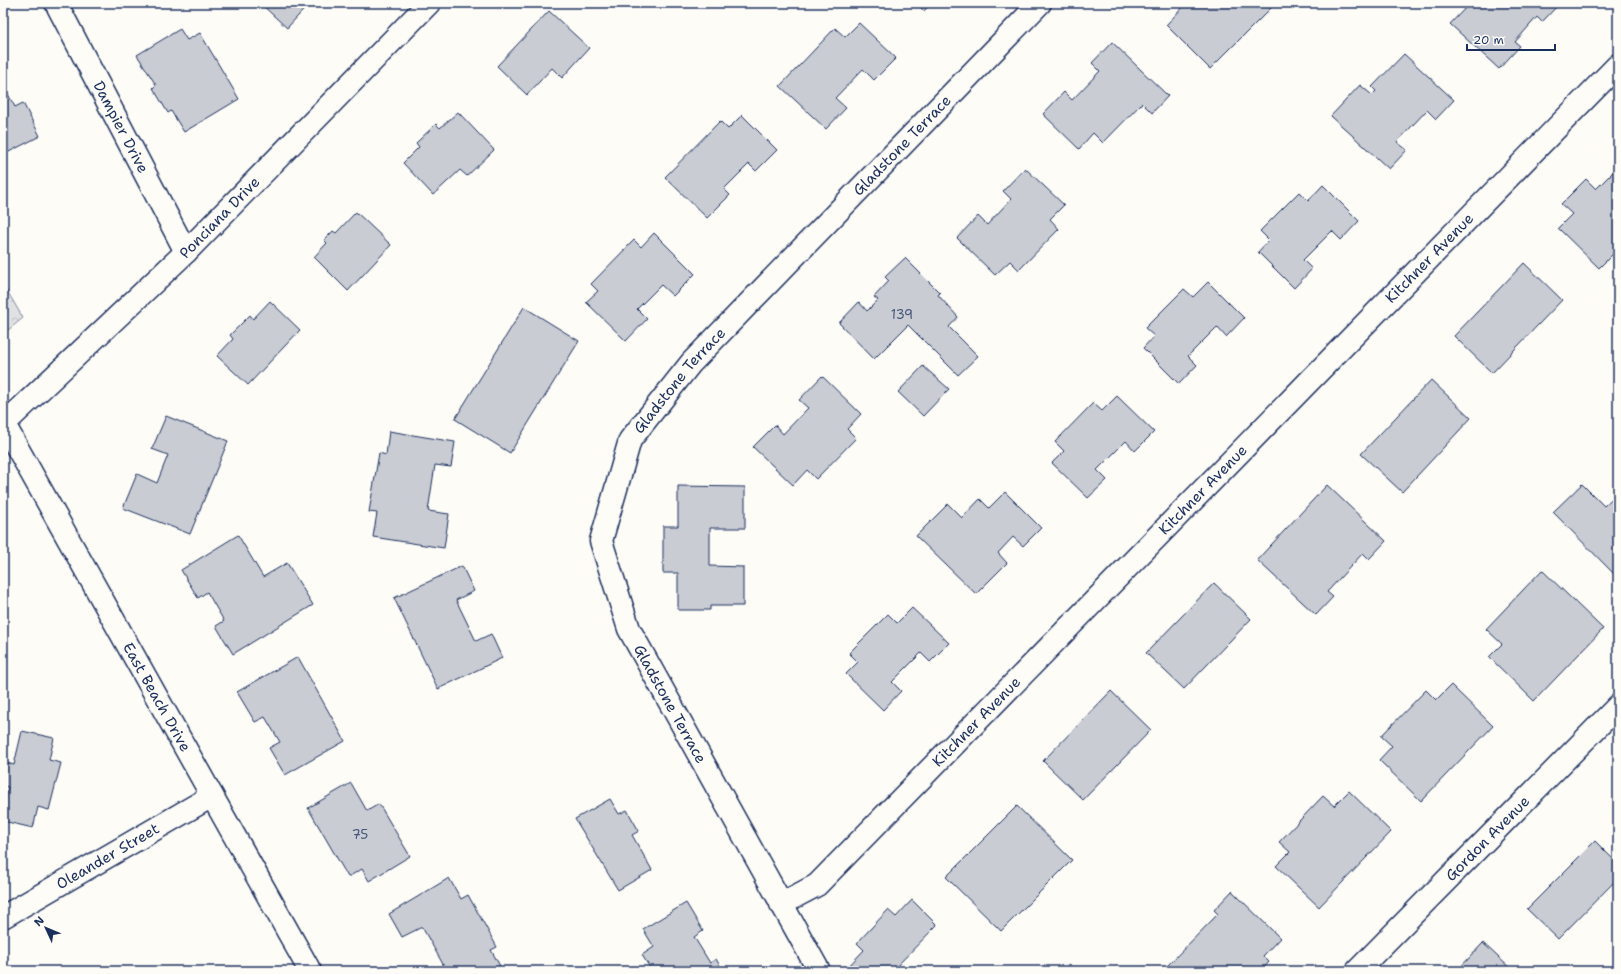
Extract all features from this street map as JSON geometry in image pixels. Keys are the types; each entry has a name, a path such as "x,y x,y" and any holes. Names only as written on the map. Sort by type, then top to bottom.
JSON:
{"street":[{"name":"Dampier Drive","path":"56,3 186,252"},
{"name":"Ponciana Drive","path":"4,425 186,252 429,3"},
{"name":"Gladstone Terrace","path":"819,971 629,629 601,541 630,440 691,363 1040,3"},
{"name":"Kitchner Avenue","path":"781,904 817,885 1618,65"},
{"name":"East Beach Drive","path":"4,425 310,971"},
{"name":"Gordon Avenue","path":"1357,971 1618,706"},
{"name":"Oleander Street","path":"3,917 212,796"}],"green space":[{"path":"3,284 23,318 3,334"}],"building":[{"path":"260,3 310,3 287,28"},
{"path":"916,3 931,3 924,11"},
{"path":"1187,3 1276,3 1210,69 1166,25"},
{"path":"1470,3 1560,3 1542,22 1537,17 1515,42 1520,46 1499,69 1450,24"},
{"path":"549,11 589,48 562,78 552,68 527,95 497,66"},
{"path":"859,23 896,58 874,80 863,69 835,98 846,108 826,129 780,86 835,28 845,37"},
{"path":"180,29 187,40 200,33 239,99 184,132 171,111 168,113 153,88 156,85 137,55"},
{"path":"1112,42 1168,96 1152,113 1142,103 1103,143 1093,133 1079,149 1043,114 1064,92 1072,100 1100,71 1092,63"},
{"path":"1404,54 1454,100 1436,119 1427,110 1397,142 1407,150 1389,169 1331,116 1360,85 1372,95 1376,91 1372,87"},
{"path":"3,85 15,107 23,103 40,136 3,155"},
{"path":"458,112 494,150 467,176 460,170 433,195 403,163 419,147 416,143 436,124 440,128"},
{"path":"742,115 777,150 756,171 749,164 724,189 730,195 707,218 665,177 720,121 728,129"},
{"path":"1618,167 1618,249 1599,268 1558,228 1572,214 1561,204 1586,179 1596,189"},
{"path":"1025,168 1064,205 1050,219 1059,229 1019,270 1010,261 995,275 957,238 978,216 987,225 1011,199 1003,191"},
{"path":"1323,185 1359,221 1341,240 1332,231 1303,260 1312,269 1294,288 1258,252 1269,240 1260,231 1299,192 1308,201"},
{"path":"356,212 391,245 348,291 314,257 327,243 324,240 333,231 336,233"},
{"path":"654,233 695,274 673,296 661,285 637,309 647,319 626,341 586,302 598,291 591,284 634,240 641,247"},
{"path":"905,258 940,293 938,295 958,317 949,327 978,356 958,375 908,325 874,359 839,323 859,302 867,311 878,300 874,297 889,281 885,277"},
{"path":"1524,263 1562,300 1492,373 1454,336"},
{"path":"1208,282 1244,318 1226,337 1217,327 1188,356 1197,365 1179,384 1143,348 1154,336 1145,328 1184,289 1193,297"},
{"path":"270,301 300,330 248,385 217,356 233,339 230,335 250,315 253,319"},
{"path":"524,307 579,341 510,453 455,419"},
{"path":"923,366 949,389 923,416 898,392"},
{"path":"822,376 861,414 847,429 856,438 816,479 807,470 793,485 753,447 775,425 783,434 808,408 799,400"},
{"path":"1431,380 1471,418 1402,492 1361,454"},
{"path":"1117,396 1154,432 1135,451 1126,441 1097,470 1107,480 1088,498 1052,463 1064,451 1055,442 1093,403 1102,411"},
{"path":"166,416 228,441 190,534 123,508 137,474 157,483 168,455 152,449"},
{"path":"389,431 455,442 451,467 435,465 428,511 449,514 444,548 373,537 377,513 369,512 379,453 386,455"},
{"path":"1582,484 1604,506 1618,493 1618,578 1553,512"},
{"path":"1327,485 1386,541 1369,559 1363,553 1327,592 1333,597 1316,615 1257,560"},
{"path":"678,486 745,487 745,528 710,528 710,566 743,567 743,606 710,606 710,610 678,610 678,573 663,573 663,526 678,526"},
{"path":"1005,492 1041,528 1023,546 1013,537 998,553 1007,563 976,594 916,536 948,504 962,518 980,499 989,508"},
{"path":"238,535 263,577 287,563 313,605 233,654 216,626 224,621 207,592 198,598 181,570"},
{"path":"462,566 474,591 456,600 476,641 491,634 502,658 438,689 394,598"},
{"path":"1542,570 1603,629 1534,701 1489,657 1502,644 1486,629"},
{"path":"1214,583 1251,619 1184,689 1146,653"},
{"path":"912,608 949,643 930,662 921,653 892,682 901,691 883,710 846,674 858,662 849,653 888,614 897,623"},
{"path":"298,657 345,741 285,775 269,748 280,742 265,717 255,722 237,692"},
{"path":"1451,685 1493,726 1421,801 1379,760 1392,746 1381,736 1426,690 1436,700"},
{"path":"1111,691 1151,730 1083,800 1043,761"},
{"path":"22,731 54,738 49,760 61,763 49,810 38,807 33,828 3,821 3,810 8,787 3,786 3,766 4,762 14,765"},
{"path":"351,783 367,811 379,804 410,856 369,881 362,869 348,877 308,808"},
{"path":"1349,791 1391,832 1319,907 1276,866 1290,852 1279,842 1323,796 1334,806"},
{"path":"610,799 619,814 627,810 639,831 632,835 652,870 618,890 575,819"},
{"path":"1017,806 1072,860 1001,931 946,877"},
{"path":"1595,841 1618,864 1618,878 1558,939 1527,909"},
{"path":"449,878 461,899 468,895 497,947 491,950 500,966 492,971 436,971 444,966 422,927 402,937 389,914"},
{"path":"1232,891 1280,938 1263,956 1269,962 1261,971 1172,971 1167,966 1218,914 1214,910"},
{"path":"912,900 937,925 892,971 846,971 845,970 864,950 857,943 888,910 896,917"},
{"path":"686,903 703,931 694,937 710,963 716,959 723,971 652,971 642,955 654,947 643,929"},
{"path":"1483,943 1513,971 1457,971"}]}
